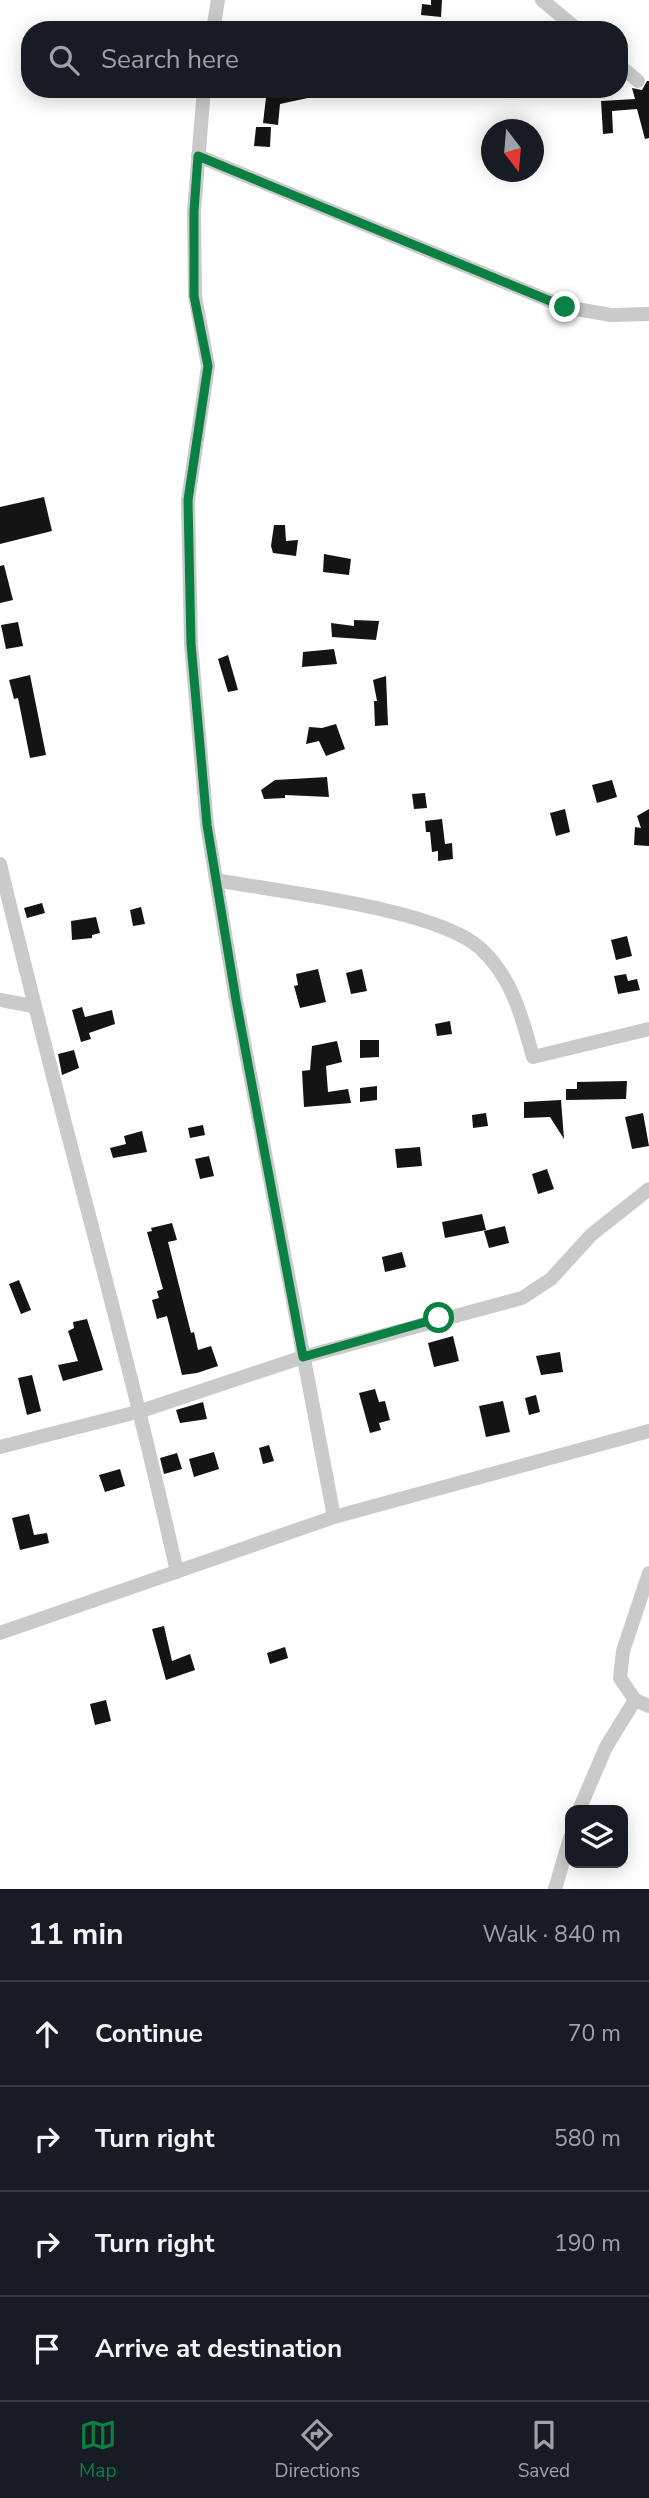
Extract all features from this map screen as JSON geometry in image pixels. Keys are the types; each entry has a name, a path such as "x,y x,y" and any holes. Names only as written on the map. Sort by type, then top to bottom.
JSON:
{"street":[{"path":"214,21 218,0"},
{"path":"542,0 567,21"},
{"path":"628,73 638,81"},
{"path":"203,98 194,211 194,296 208,366 188,500 191,644 207,825 334,1517"},
{"path":"198,156 565,307 611,315 649,314"},
{"path":"0,864 33,1006 141,1410 177,1572"},
{"path":"216,880 424,919 479,947 516,996 533,1057 649,1028"},
{"path":"0,1000 33,1006"},
{"path":"0,1447 141,1410 303,1357 522,1298 551,1279 590,1235 649,1189"},
{"path":"0,1633 334,1517 649,1431"},
{"path":"581,1805 606,1747 642,1703 620,1678 623,1651 649,1573"},
{"path":"555,1889 565,1855"}],"building":[{"path":"431,0 442,0 441,17 421,15 422,4 431,5"},
{"path":"647,81 649,138 645,139 637,109 612,111 613,133 603,134 601,101 635,99 632,88 642,90"},
{"path":"266,98 308,98 280,104 278,125 263,123"},
{"path":"256,127 271,127 270,147 254,146"},
{"path":"44,497 52,531 0,544 0,507"},
{"path":"274,525 285,525 286,541 298,540 296,556 273,553 271,546"},
{"path":"324,554 351,559 349,575 323,572"},
{"path":"4,565 13,600 0,603 0,566"},
{"path":"354,620 379,621 376,640 332,637 331,623 354,626"},
{"path":"18,622 23,646 6,649 1,625"},
{"path":"334,649 337,664 302,667 303,652"},
{"path":"228,655 238,690 228,692 218,659"},
{"path":"30,675 46,755 30,758 18,698 14,699 9,680"},
{"path":"386,676 388,725 375,726 374,701 377,701 373,680"},
{"path":"336,724 345,749 326,756 319,741 306,744 309,727 322,728"},
{"path":"327,777 329,797 285,795 285,798 264,799 261,790 275,780"},
{"path":"612,780 617,797 597,803 592,785"},
{"path":"425,793 427,808 414,809 412,794"},
{"path":"565,809 570,832 556,836 550,813"},
{"path":"649,809 649,846 634,845 635,827 641,828 637,816"},
{"path":"442,819 445,844 452,843 453,859 438,861 438,851 432,852 430,832 426,832 425,821"},
{"path":"42,903 45,913 27,918 24,908"},
{"path":"141,907 145,924 133,926 130,910"},
{"path":"96,917 100,933 92,935 92,938 72,940 71,921"},
{"path":"627,936 632,956 616,960 611,940"},
{"path":"318,969 326,1002 300,1008 294,986 298,985 296,974"},
{"path":"362,969 367,991 351,994 346,973"},
{"path":"626,974 628,981 637,979 640,990 618,994 614,976"},
{"path":"82,1007 85,1017 112,1010 115,1024 89,1033 91,1039 81,1042 72,1010"},
{"path":"450,1021 452,1034 437,1036 435,1024"},
{"path":"360,1040 379,1040 379,1057 360,1058"},
{"path":"337,1041 342,1062 326,1066 328,1092 348,1089 351,1103 304,1107 302,1071 310,1070 312,1046"},
{"path":"74,1050 79,1068 62,1075 58,1054"},
{"path":"627,1081 626,1099 566,1100 566,1089 577,1089 577,1082"},
{"path":"377,1086 377,1100 360,1102 360,1088"},
{"path":"561,1100 564,1139 550,1117 524,1118 524,1102"},
{"path":"486,1113 488,1126 473,1128 472,1115"},
{"path":"643,1113 649,1146 632,1149 625,1117"},
{"path":"203,1125 205,1135 190,1138 188,1128"},
{"path":"142,1131 147,1152 113,1158 110,1148 126,1144 124,1136"},
{"path":"420,1147 422,1166 397,1168 395,1149"},
{"path":"209,1156 214,1176 200,1179 195,1159"},
{"path":"547,1169 554,1189 538,1194 532,1174"},
{"path":"482,1214 486,1230 445,1238 442,1222"},
{"path":"172,1223 177,1240 168,1242 191,1333 194,1332 198,1350 211,1346 218,1366 182,1375 167,1316 157,1319 152,1300 159,1298 157,1291 163,1289 147,1232 152,1231 151,1228"},
{"path":"505,1226 509,1243 489,1248 484,1231"},
{"path":"402,1252 406,1267 385,1272 382,1257"},
{"path":"19,1280 31,1310 21,1314 9,1284"},
{"path":"87,1319 103,1370 63,1381 58,1365 78,1361 68,1331 74,1328 73,1322"},
{"path":"453,1336 459,1361 434,1367 428,1343"},
{"path":"560,1352 563,1372 541,1375 536,1356"},
{"path":"32,1375 41,1411 27,1415 18,1378"},
{"path":"375,1389 379,1402 385,1401 390,1420 379,1423 381,1430 370,1433 359,1393"},
{"path":"536,1395 540,1412 529,1415 525,1398"},
{"path":"503,1401 510,1432 486,1437 479,1406"},
{"path":"203,1402 207,1419 180,1423 176,1410"},
{"path":"269,1445 274,1461 263,1464 259,1448"},
{"path":"214,1452 219,1469 194,1477 189,1459"},
{"path":"177,1453 182,1469 164,1474 160,1458"},
{"path":"120,1469 125,1486 105,1492 99,1475"},
{"path":"29,1514 34,1535 47,1533 49,1543 20,1550 12,1518"},
{"path":"164,1626 172,1661 190,1654 195,1670 166,1680 152,1629"},
{"path":"285,1647 288,1658 270,1664 267,1653"},
{"path":"106,1700 111,1721 95,1725 90,1704"}],"route":[{"path":"439,1318 303,1357 236,1000 207,825 191,644 188,500 208,366 194,296 194,211 198,156 408,240 565,307"}]}
